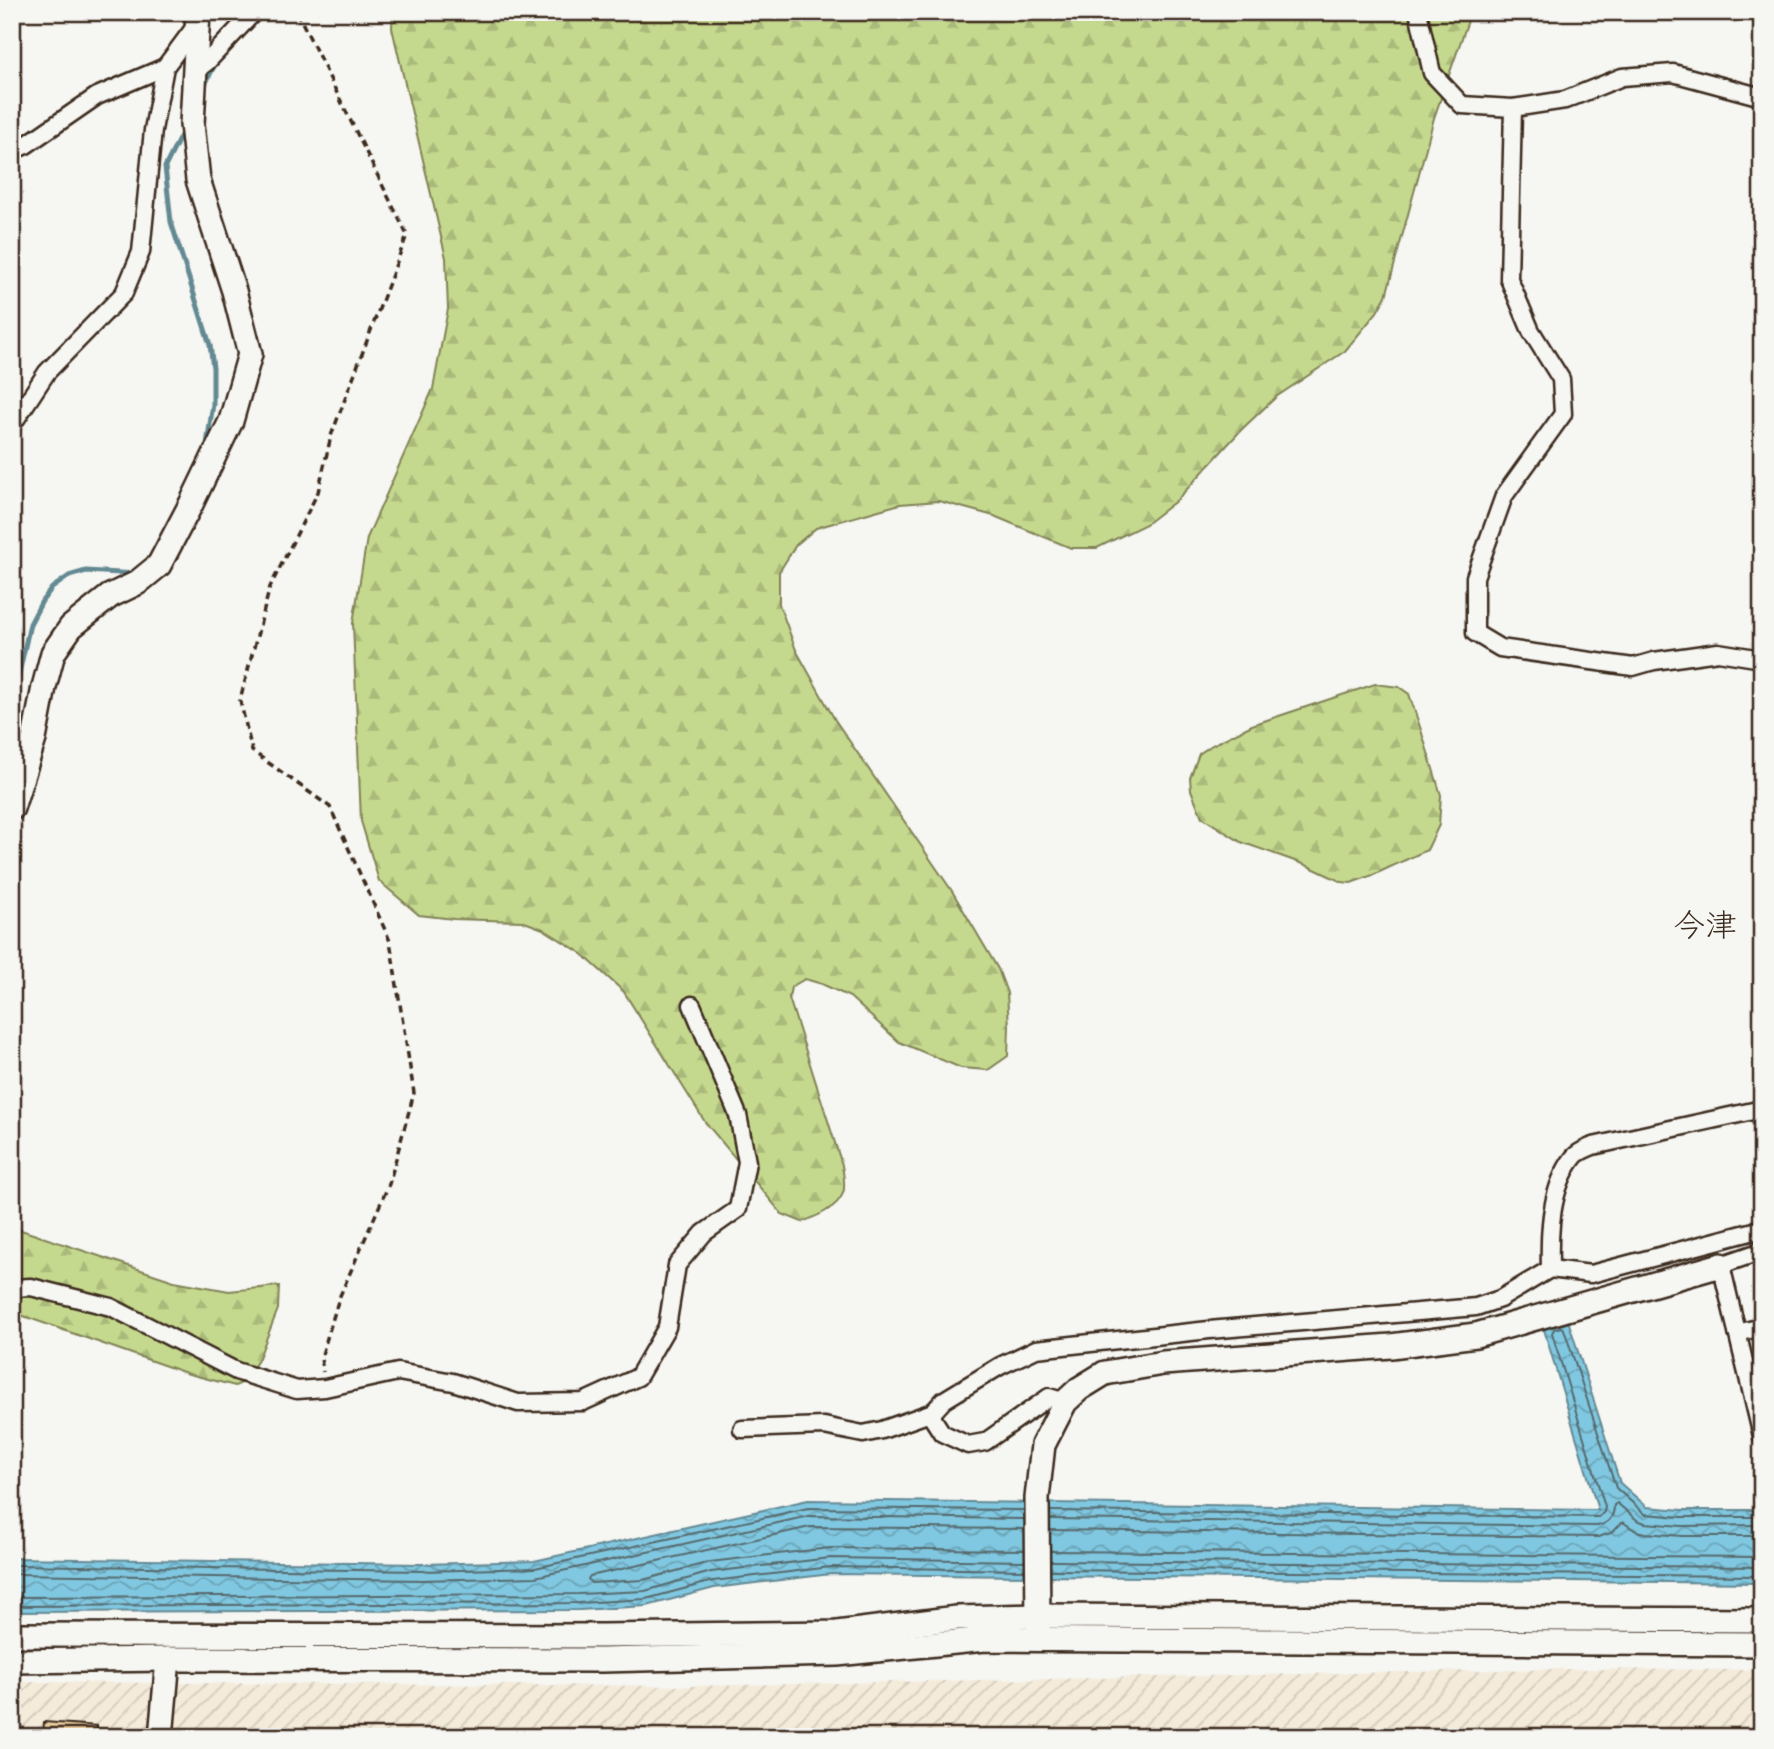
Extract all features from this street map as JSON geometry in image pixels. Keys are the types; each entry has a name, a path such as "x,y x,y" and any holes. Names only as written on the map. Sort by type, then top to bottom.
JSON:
{"street":[{"path":"195,71 207,62 254,12"},
{"path":"1418,12 1432,73 1462,105 1513,108 1565,100 1622,77 1673,73 1762,97"},
{"path":"12,808 34,739 53,653 71,627 110,596 137,583 159,565 231,421 250,354 234,290 198,180 192,124 197,18"},
{"path":"12,425 47,372 124,293 141,252 153,130 164,67 197,18"},
{"path":"12,151 26,145 97,96 164,67"},
{"path":"1513,108 1509,279 1531,331 1561,379 1563,414 1504,496 1475,577 1475,633 1500,648 1633,667 1654,661 1718,652 1762,659"},
{"path":"12,1288 31,1287 111,1307 236,1370 297,1390 325,1388 398,1372 453,1382 518,1403 583,1402 638,1377 667,1327 677,1265 705,1233 738,1209 747,1162 738,1115 692,1005"},
{"path":"1550,1269 1553,1202 1560,1180 1576,1155 1593,1146 1762,1109"},
{"path":"742,1429 824,1426 863,1434 933,1412 944,1400 1000,1366 1036,1349 1209,1330 1476,1307 1500,1299 1550,1269 1591,1274 1762,1229"},
{"path":"1038,1640 1037,1498 1043,1445 1065,1402 1079,1389 1105,1373 1163,1363 1391,1346 1476,1335 1762,1251"},
{"path":"1721,1265 1762,1436"},
{"path":"1737,1334 1762,1327"},
{"path":"933,1412 933,1419 942,1433 968,1445 985,1442 1049,1396 1065,1402"},
{"path":"12,1636 602,1636 837,1633 1038,1606 1762,1620"},
{"path":"12,1661 602,1660 837,1654 985,1639 1762,1644"},
{"path":"161,1737 168,1659"}],"path":[{"path":"297,12 407,234 331,436 318,492 270,587 240,700 252,751 330,807 390,940 414,1093 389,1184 335,1310 321,1358 325,1388"}],"shaded area":[{"path":"1555,1669 1762,1670 1762,1737 12,1737 12,1682 688,1686"}],"green space":[{"path":"393,12 1471,12 1434,118 1386,296 1377,312 1345,351 1276,397 1242,429 1177,500 1146,524 1097,548 1071,548 994,516 939,501 900,504 816,528 796,545 779,572 779,604 796,650 835,720 952,891 998,969 1007,993 1009,1026 1008,1056 988,1070 961,1068 899,1042 850,997 805,979 791,987 789,998 842,1165 844,1183 843,1193 836,1203 826,1211 802,1222 782,1214 705,1122 624,992 581,953 543,929 522,921 419,915 379,881 361,821 353,623 367,538 433,389 448,309 446,258 392,28"},
{"path":"1375,684 1399,687 1409,694 1421,730 1441,795 1439,825 1427,850 1373,875 1351,883 1342,882 1306,865 1241,842 1202,817 1191,790 1190,778 1199,754 1252,725"},
{"path":"12,1227 174,1281 229,1291 279,1286 278,1309 258,1360 244,1382 235,1386 189,1374 12,1312"}],"water":[{"path":"1567,1317 1620,1483 1647,1507 1762,1510 1762,1583 831,1574 714,1588 647,1606 579,1610 12,1612 12,1558 422,1564 534,1561 808,1500 1598,1510 1543,1326"}],"building":[{"path":"44,1722 97,1726 97,1737 43,1737"}],"waterway":[{"path":"231,29 238,12"},
{"path":"203,89 217,60"},
{"path":"184,129 165,167 171,222 210,345 213,404 206,451"},
{"path":"12,705 30,624 52,588 69,576 86,571 137,574"}],"district":[{"name":"今津","path":"1705,927"}]}
